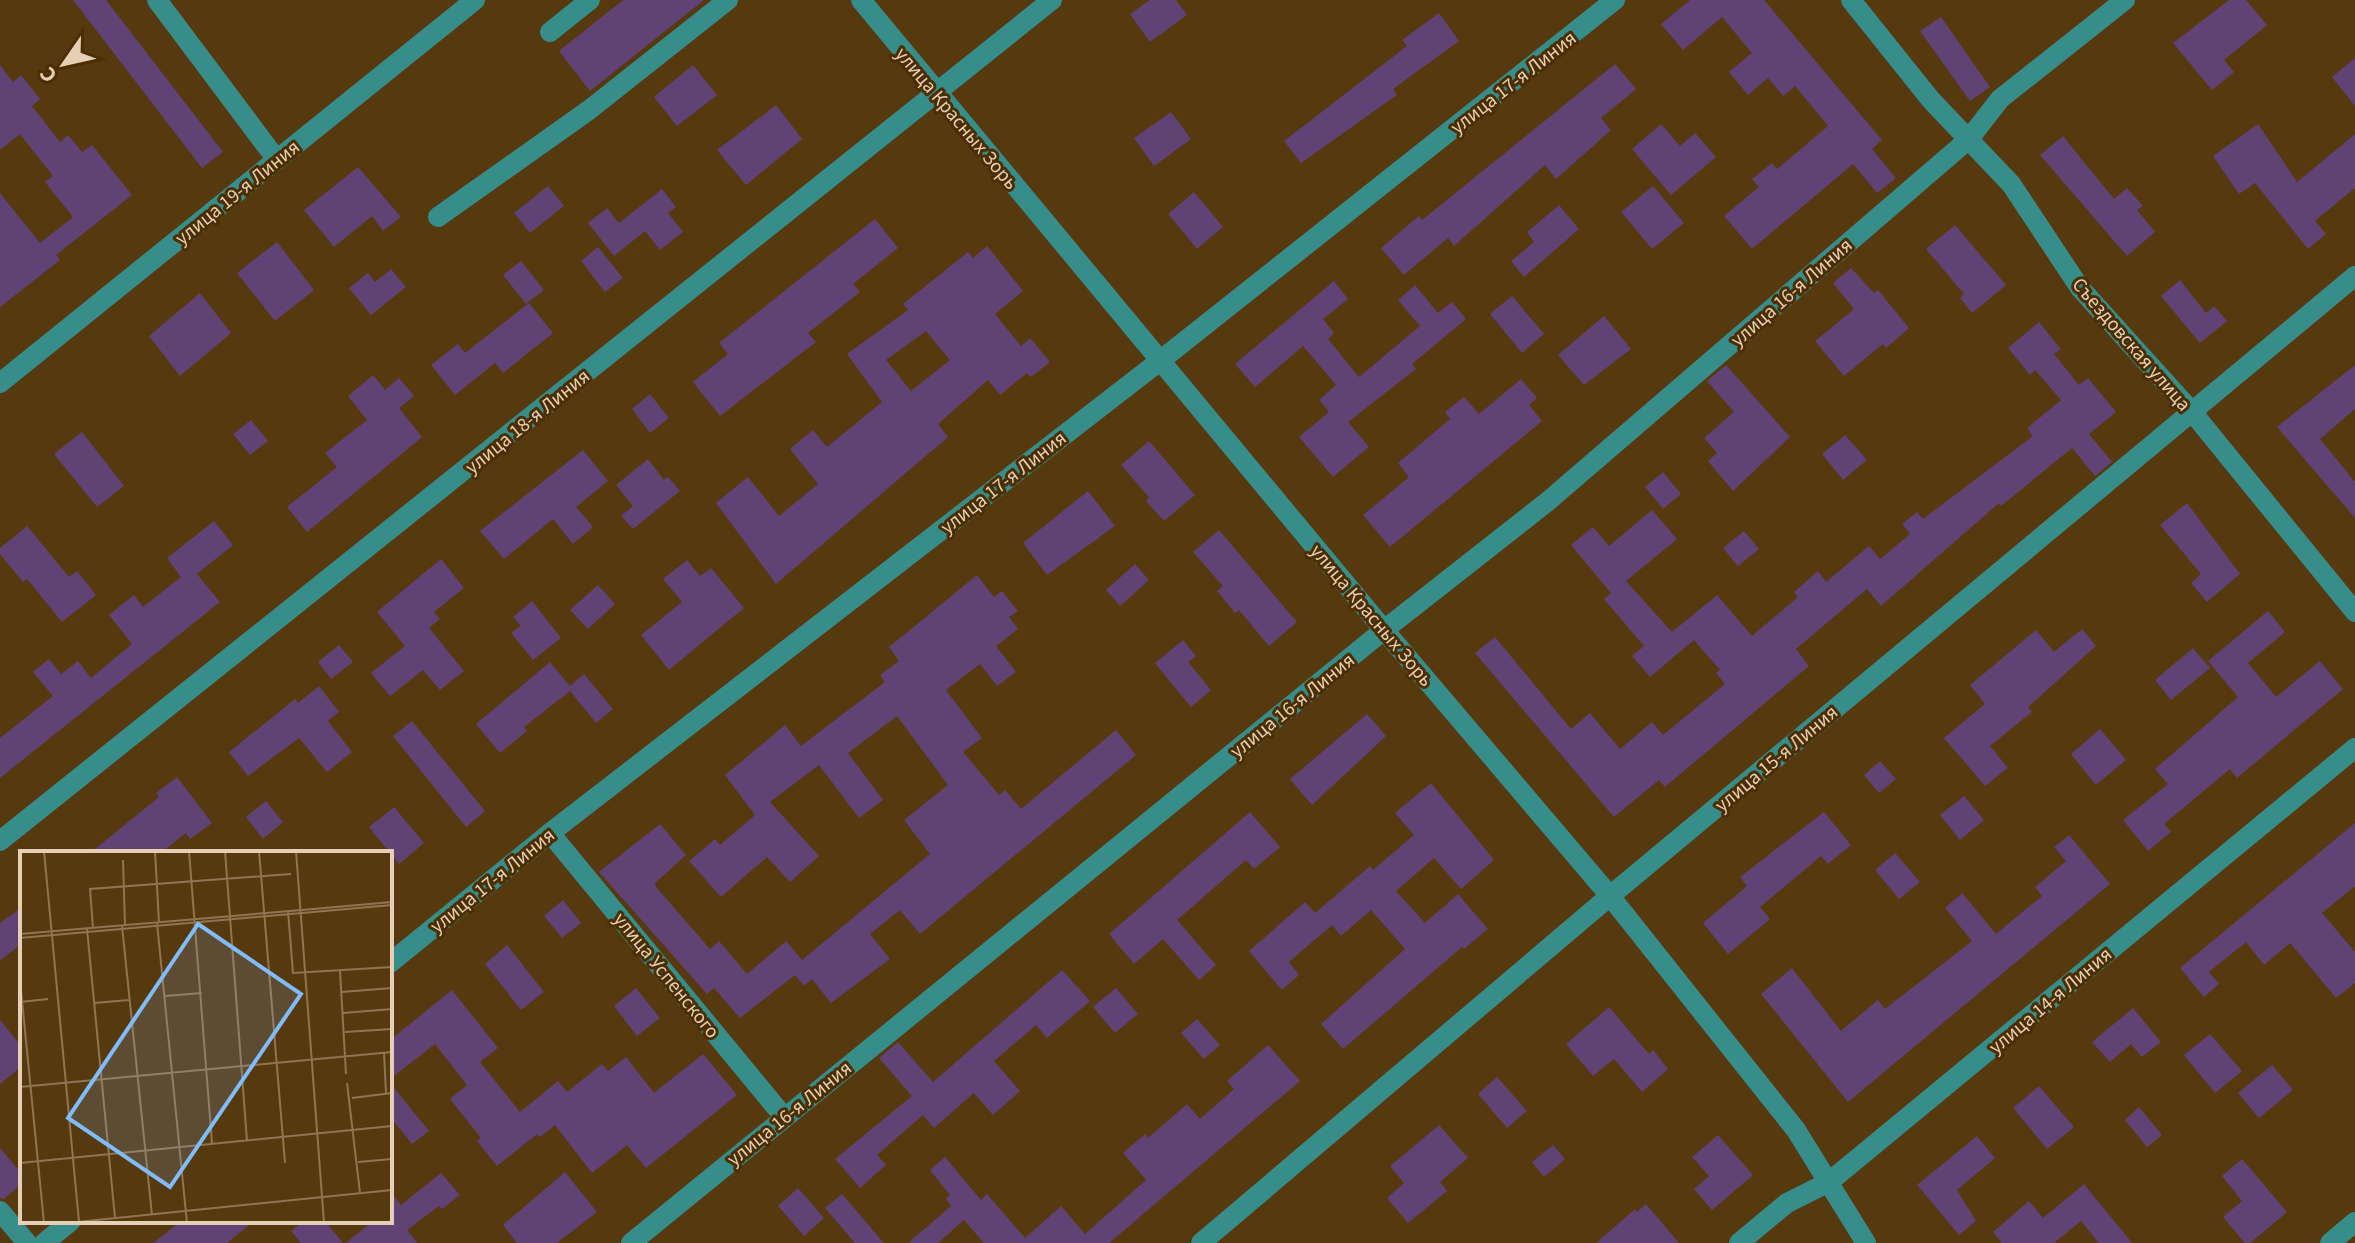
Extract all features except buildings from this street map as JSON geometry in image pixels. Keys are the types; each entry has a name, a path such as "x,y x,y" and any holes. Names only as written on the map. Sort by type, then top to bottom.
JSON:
{"street":[{"path":"157,0 277,160"},
{"name":"улица 19-я Линия","path":"0,383 475,0"},
{"path":"550,32 590,0"},
{"path":"438,217 589,110 728,0"},
{"name":"улица Красных Зорь","path":"861,0 1384,630 1610,896 1796,1130 1866,1243"},
{"name":"улица 18-я Линия","path":"0,841 1052,0"},
{"name":"улица 17-я Линия","path":"392,961 550,833 1161,360 1615,0"},
{"name":"Съездовская улица","path":"1851,0 1931,100 2011,184 2080,288 2193,413 2355,612"},
{"name":"улица 16-я Линия","path":"631,1243 1384,630 1547,502 1969,139 2000,99 2125,0"},
{"name":"улица 15-я Линия","path":"1201,1243 1610,896 2355,276"},
{"name":"улица 14-я Линия","path":"1739,1243 1787,1203 1829,1182 2355,748"},
{"name":"улица Успенского","path":"550,833 784,1117"},
{"path":"0,1211 27,1243"},
{"path":"2330,1243 2355,1222"},
{"path":"44,1243 69,1223"}]}
